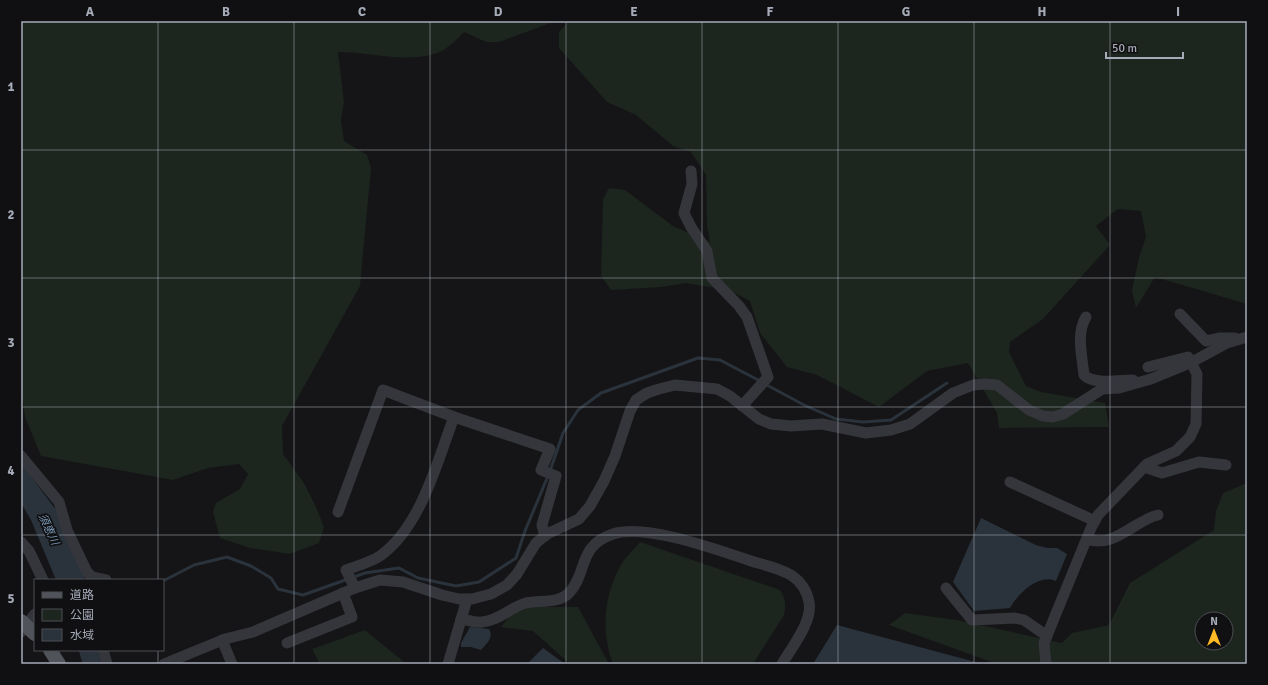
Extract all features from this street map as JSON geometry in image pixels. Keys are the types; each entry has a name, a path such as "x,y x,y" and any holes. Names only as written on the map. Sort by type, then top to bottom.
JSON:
{"main road":[{"path":"51,651 59,664"}],"street":[{"path":"692,171 692,184 684,212 691,227 707,251 712,278 739,306 747,317 768,377 742,406"},
{"path":"1180,314 1206,341 1230,337 1244,338"},
{"path":"1086,317 1080,335 1084,374 1087,378 1094,380 1144,381"},
{"path":"164,664 222,640 253,632 355,588 380,580 403,582 442,595 467,598 491,594 507,585 518,574 536,543 545,536 579,519 590,506 604,481 615,456 630,411 636,400 647,393 675,385 700,386 717,389 730,396 759,419 770,424 791,426 822,424 866,433 891,430 910,424 953,393 973,385 985,384 997,385 1029,410 1043,416 1053,416 1063,414 1102,389 1119,388 1144,381 1190,363 1227,344 1244,338"},
{"path":"1046,664 1044,643 1095,521 1124,486 1144,467 1176,451 1190,437 1196,424 1197,374 1188,357 1148,367"},
{"path":"338,512 383,390 454,417 550,449 542,470 556,476 542,525 545,536"},
{"path":"355,588 346,570 379,556 400,538 417,512 454,417"},
{"path":"21,456 59,502 68,530 87,572 92,577 99,579"},
{"path":"1144,467 1162,473 1199,462 1226,465"},
{"path":"1010,482 1095,521"},
{"path":"1087,539 1095,542 1107,540 1128,531 1150,517 1158,515"},
{"path":"461,619 481,623 525,604 545,602 561,598 568,594 574,587 587,556 598,542 612,534 634,531 683,539 782,571 798,580 805,590 810,611 808,620 782,664"},
{"path":"21,542 29,551 43,579"},
{"path":"946,588 955,601 972,620 1015,618 1024,620 1047,636"},
{"path":"287,643 352,617 343,593"},
{"path":"448,664 467,598"},
{"path":"222,640 232,664"},
{"path":"103,651 107,664"}],"green space":[{"path":"21,21 556,21 499,42 486,42 464,32 450,45 438,53 422,56 398,57 338,52 344,102 341,120 344,141 367,155 371,168 360,286 282,426 283,454 304,483 324,527 319,543 290,554 250,548 220,538 213,512 216,503 240,489 248,474 239,464 208,468 173,480 41,456 25,417 21,383"},
{"path":"569,21 1247,21 1247,304 1155,277 1136,308 1132,291 1139,257 1146,237 1141,211 1118,209 1096,226 1110,245 1043,319 1010,342 1009,352 1026,386 1041,392 1105,403 1109,427 999,428 997,413 968,363 927,371 879,407 817,375 787,367 760,333 750,301 729,290 686,283 661,287 611,290 601,276 603,199 609,188 625,190 673,226 710,242 707,226 706,175 691,152 673,146 636,115 607,102 559,48 559,32"},
{"path":"1247,483 1247,664 997,664 889,625 905,613 957,620 1062,643 1072,633 1109,625 1130,583 1214,530 1216,511 1223,493"},
{"path":"640,542 780,590 785,602 784,615 753,664 613,664 606,638 605,624 608,598 617,572 624,560"},
{"path":"530,607 578,607 609,664 570,664 533,631 501,627 512,613"},
{"path":"365,630 404,662 397,664 320,664 312,649"}],"water":[{"path":"21,463 56,510 84,575 84,579 56,579 31,520 21,503"},
{"path":"981,518 1036,545 1047,548 1057,548 1067,554 1056,581 1049,579 1042,580 1029,586 1023,591 1010,608 974,611 953,582"},
{"path":"837,625 983,664 813,664"},
{"path":"470,627 489,629 491,635 490,638 481,650 471,647 461,647 461,643"},
{"path":"543,648 565,664 527,664"}],"waterway":[{"path":"550,471 563,433 578,410 601,393 698,358 720,360 760,381"},
{"path":"765,384 804,405 836,419 863,422 891,420 947,383"},
{"path":"164,580 194,565 227,557 251,566 271,578 278,589 303,595 365,573 399,568 418,578 456,586 479,582 516,558 525,531 548,476"},
{"name":"須恵川","path":"88,651 92,664"}]}
